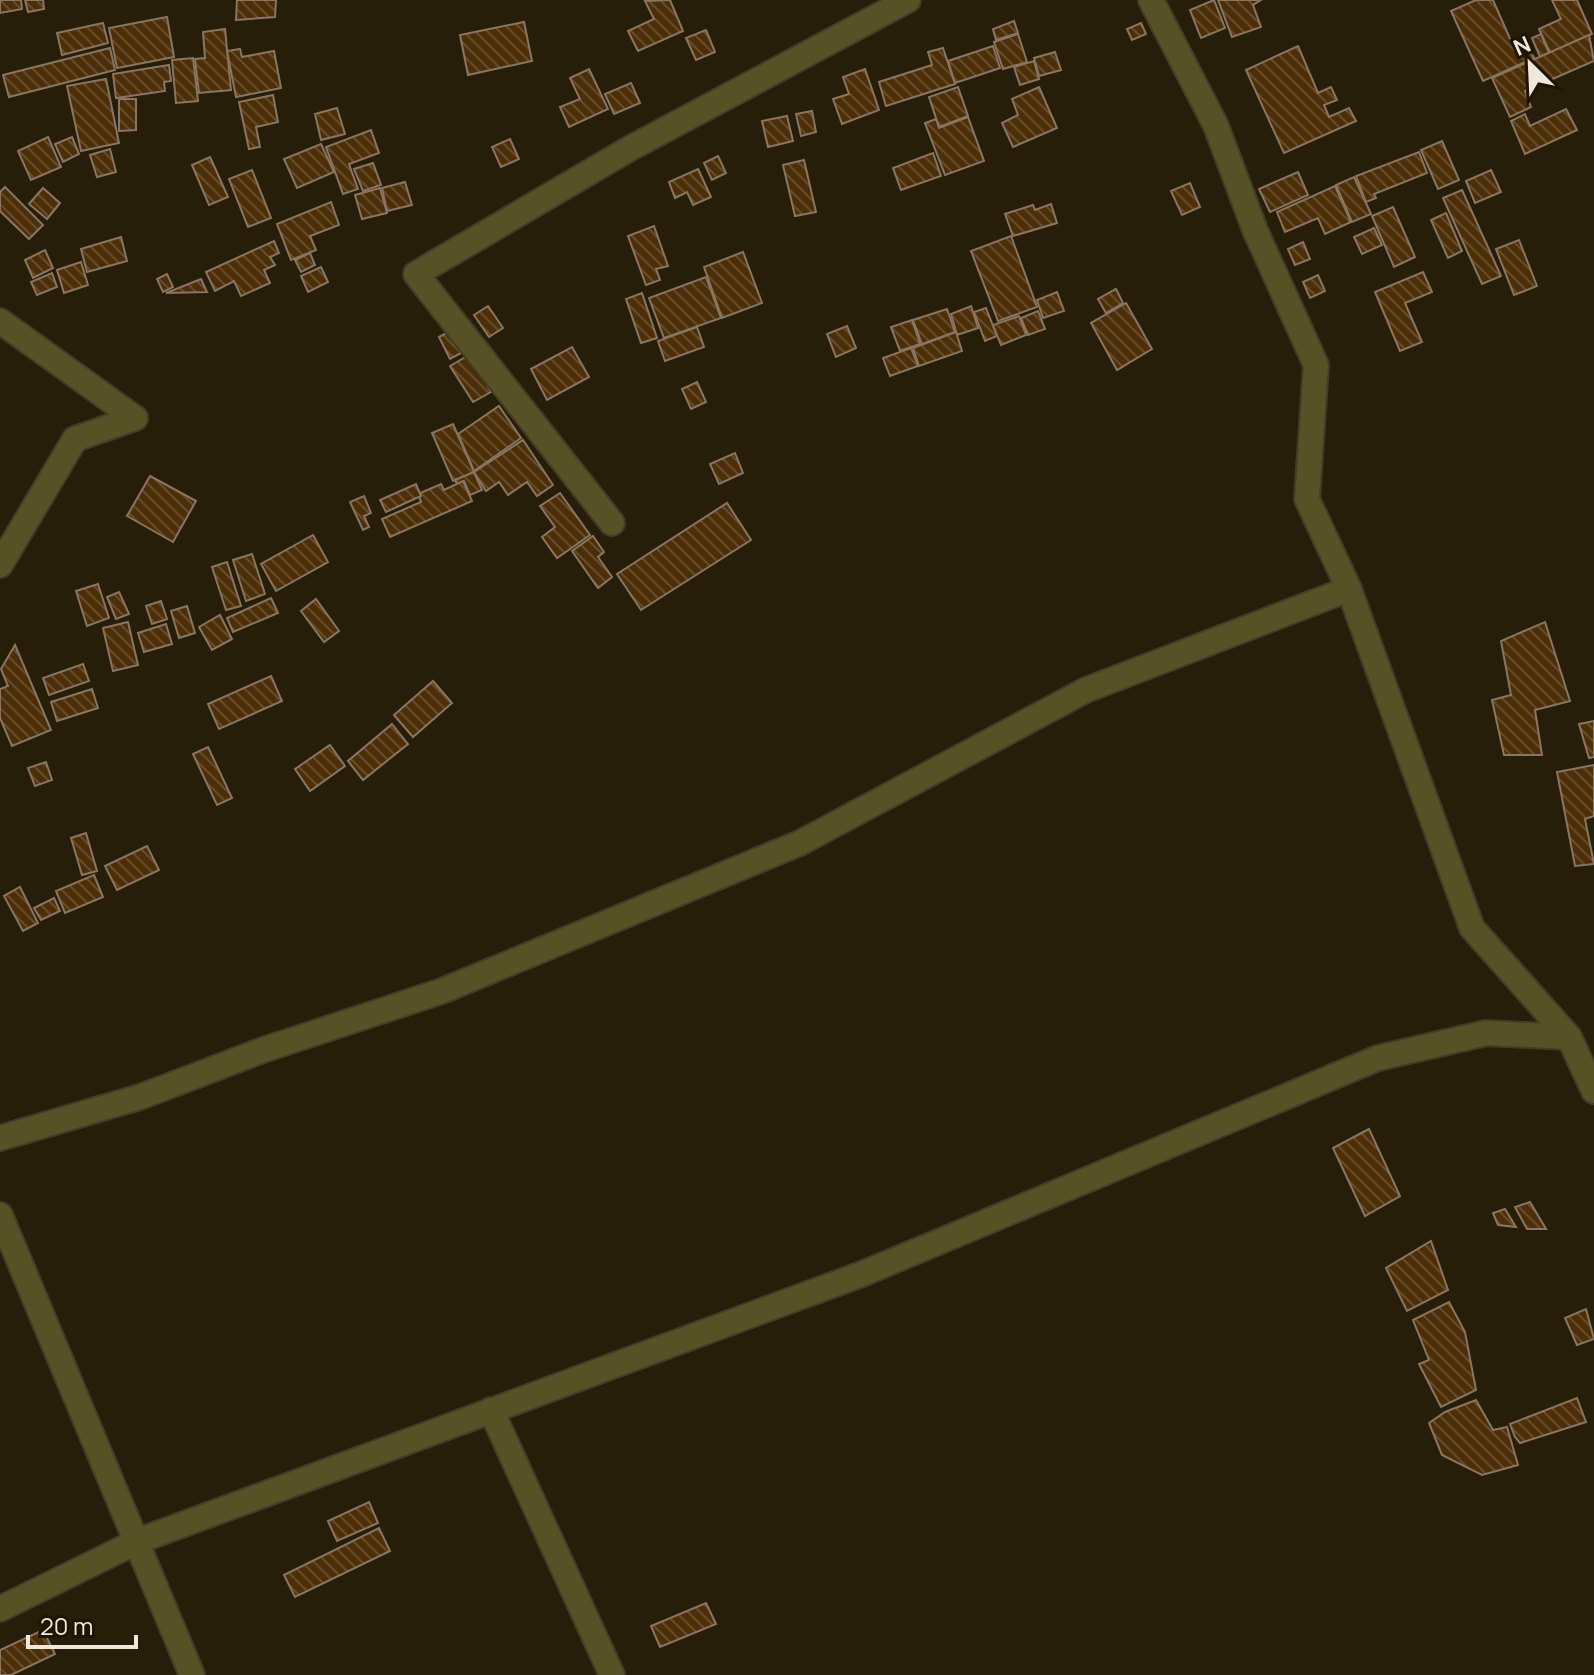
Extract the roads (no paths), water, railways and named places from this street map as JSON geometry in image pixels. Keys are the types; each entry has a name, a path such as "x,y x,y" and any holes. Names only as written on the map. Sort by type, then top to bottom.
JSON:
{"street":[{"path":"612,523 416,274 629,149 908,0"},
{"path":"1151,0 1216,126 1255,230 1316,365 1307,499 1349,589 1472,928 1569,1037 1594,1091"},
{"path":"0,321 135,418 75,439 0,565"},
{"path":"0,1138 140,1097 263,1050 442,991 800,843 1086,690 1349,589"},
{"path":"0,1609 138,1541 862,1274 1378,1058 1486,1033 1569,1037"},
{"path":"0,1215 192,1675"},
{"path":"491,1410 612,1675"}]}
